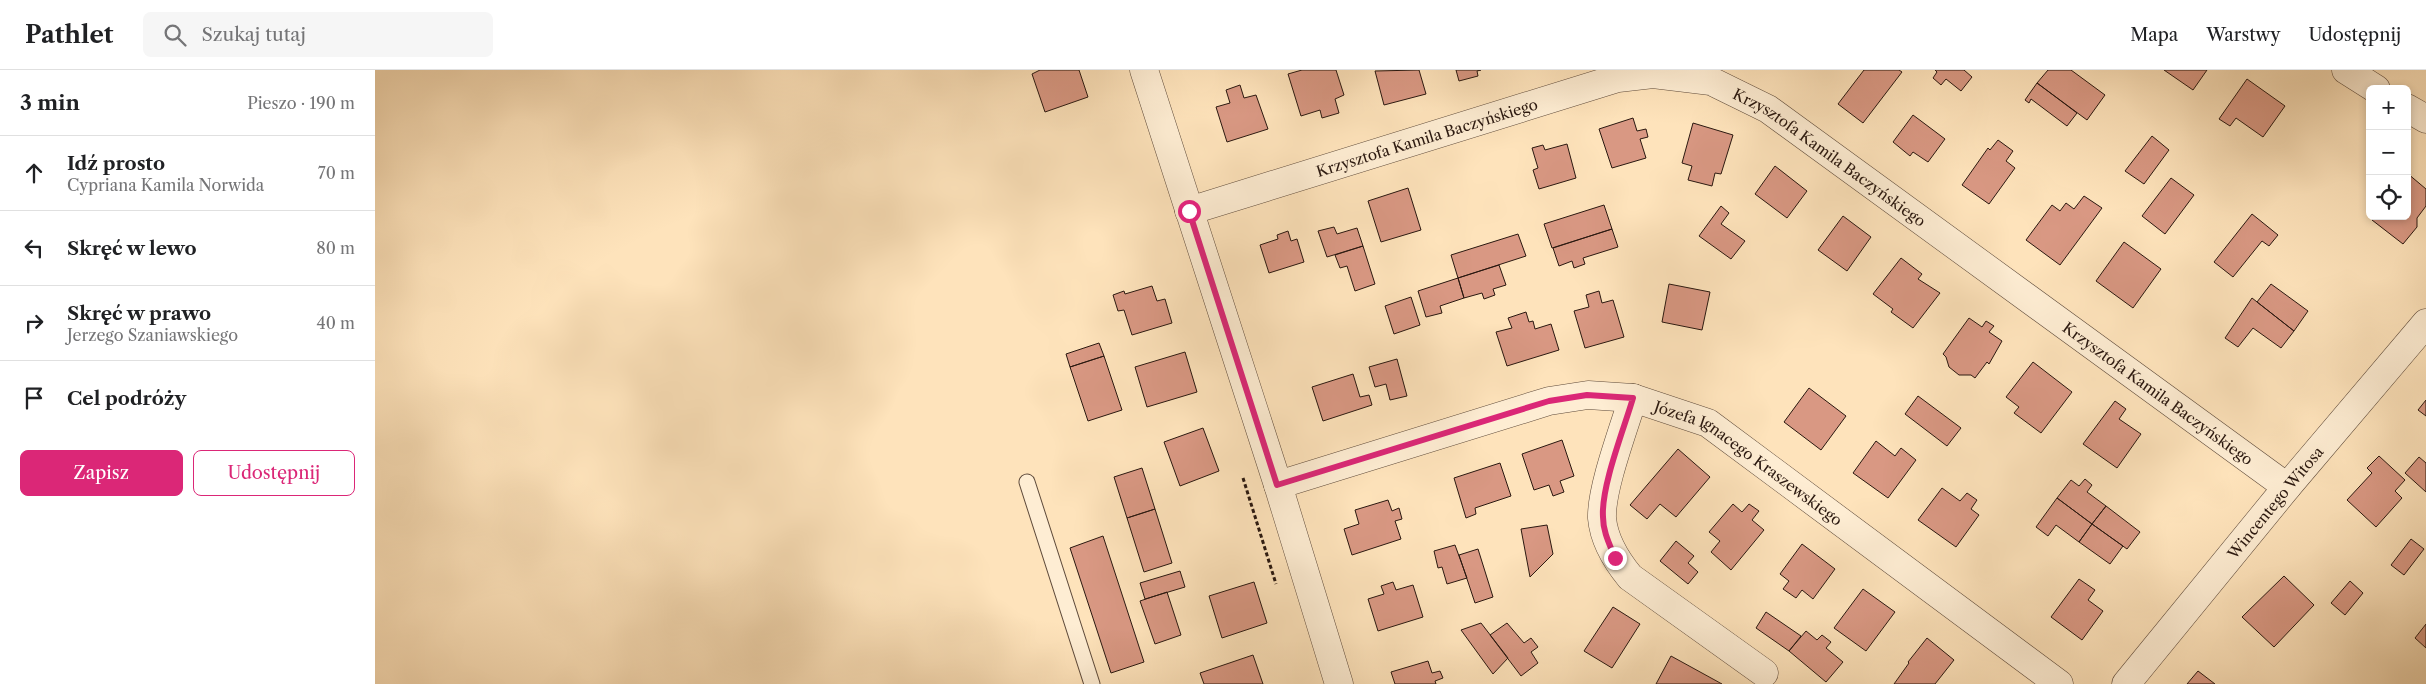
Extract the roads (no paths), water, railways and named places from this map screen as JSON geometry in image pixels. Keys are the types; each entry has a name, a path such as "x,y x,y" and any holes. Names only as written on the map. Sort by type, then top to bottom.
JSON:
{"street":[{"path":"1144,70 1339,684"},
{"path":"2346,70 2370,85"},
{"name":"Krzysztofa Kamila Baczyńskiego","path":"1189,211 1618,78 1653,74 1711,81 1768,109 2287,487"},
{"path":"2411,110 2426,119"},
{"name":"Wincentego Witosa","path":"2126,684 2287,487 2426,322"},
{"name":"Józefa Ignacego Kraszewskiego","path":"1277,485 1549,401 1587,395 1633,398 1707,423 2059,684"},
{"path":"1633,398 1604,496 1603,518 1607,538 1615,558 1630,577 1763,673"}],"lane":[{"path":"1027,482 1092,684"}]}
